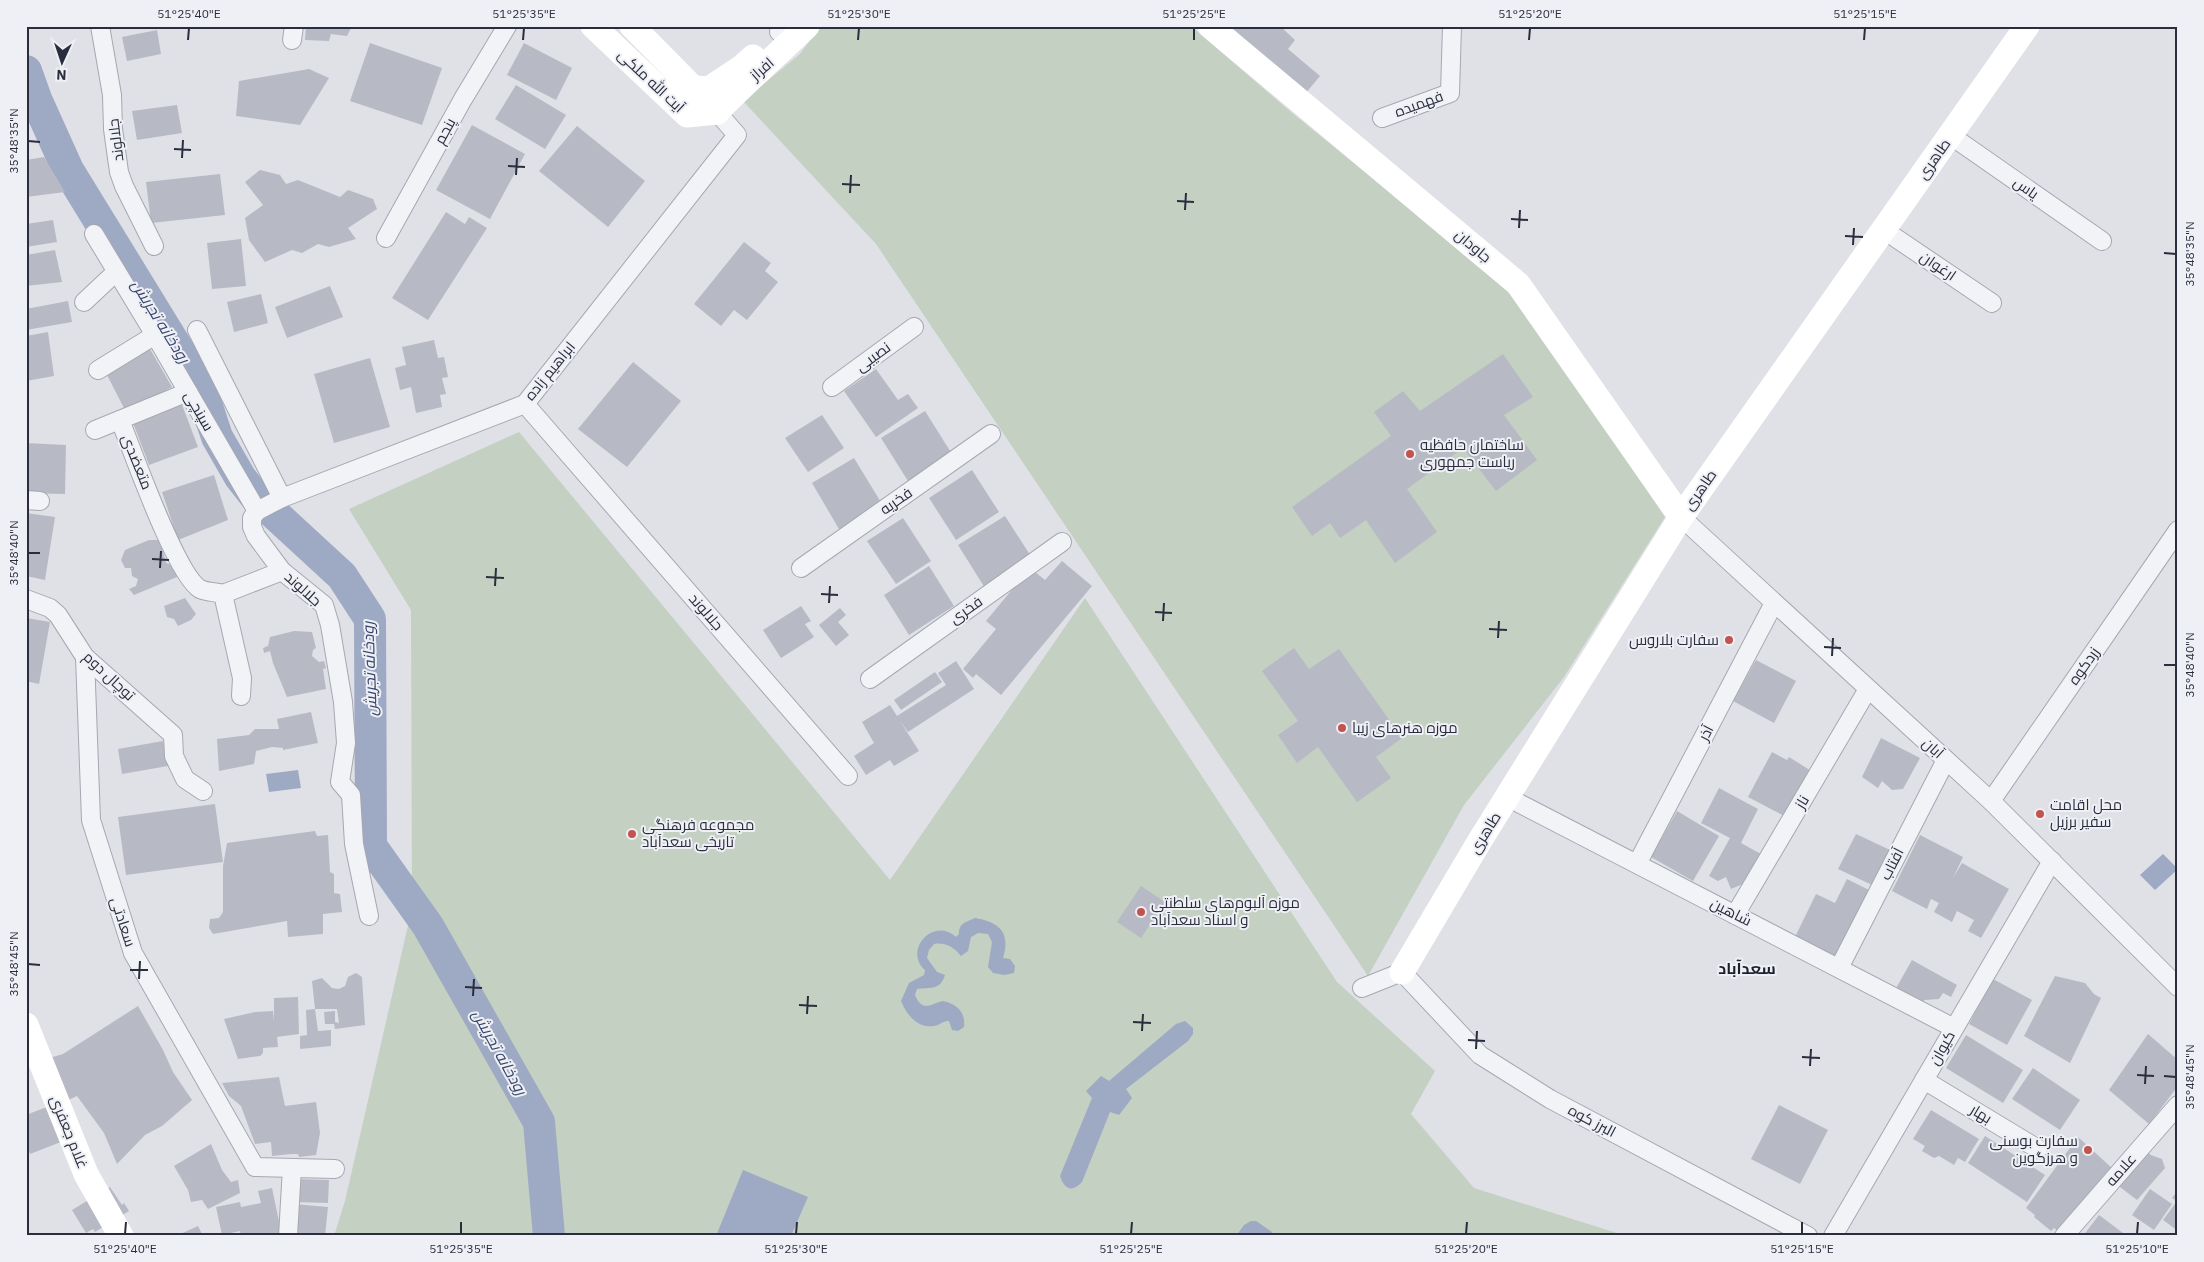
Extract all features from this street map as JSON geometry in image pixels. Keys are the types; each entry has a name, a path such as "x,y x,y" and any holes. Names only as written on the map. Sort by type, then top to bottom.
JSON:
{"street":[{"name":"جلالوند","path":"100,26 112,95 113,129 120,172 124,186 154,246"},
{"name":"پنجم","path":"386,238 463,99 507,26"},
{"name":"آیت الله ملکی","path":"594,26 687,115 717,112"},
{"name":"آیت الله ملکی","path":"632,26 737,134"},
{"name":"افراز","path":"717,112 752,76 807,26"},
{"name":"جاودان","path":"1210,26 1518,284 1681,517"},
{"name":"فهمیده","path":"1382,118 1450,93 1452,26"},
{"name":"طاهری","path":"1402,972 1507,797 1681,517 2028,26"},
{"name":"افراز","path":"694,88 709,89 742,67 782,28"},
{"name":"ابراهیم زاده","path":"282,498 525,404 737,134"},
{"name":"یاس","path":"1950,135 2102,241"},
{"name":"ارغوان","path":"1884,230 1992,302"},
{"name":"سپنچی","path":"94,234 155,335 257,512"},
{"path":"84,302 116,272"},
{"name":"نصیبی","path":"832,387 914,327"},
{"path":"197,330 282,498 257,512"},
{"path":"98,370 155,335"},
{"name":"متعضدی","path":"188,392 120,420 168,538 184,570 200,589 223,594"},
{"name":"جلالوند","path":"525,404 848,776"},
{"path":"95,430 120,420"},
{"name":"فخریه","path":"801,568 991,434"},
{"name":"جلالوند","path":"257,512 252,518 252,527 256,536 282,571 324,605 330,625 343,702 346,743 340,782 351,795 354,844 369,916"},
{"name":"آبان","path":"1681,517 1991,801 2178,987"},
{"name":"زردکوه","path":"1991,801 2178,530"},
{"name":"فخری","path":"870,679 1062,542"},
{"path":"241,696 242,678 223,594 282,571"},
{"name":"توچال دوم","path":"26,599 50,608 58,615 85,657 173,735 174,756 185,779 203,790"},
{"name":"آذر","path":"1637,864 1774,603"},
{"name":"سعادتی","path":"85,657 90,820 133,953 255,1167 335,1169"},
{"name":"ناز","path":"1735,915 1868,689"},
{"name":"آفتاب","path":"1839,968 1946,760"},
{"name":"شاهین","path":"1507,797 1954,1028"},
{"name":"کیوان","path":"1833,1236 2052,861"},
{"path":"1362,988 1402,972"},
{"name":"البرز کوه","path":"1402,972 1480,1055 1550,1099 1808,1236"},
{"name":"غلام جعفری","path":"26,1025 86,1174 121,1236"},
{"name":"بهار","path":"1924,1080 2038,1149"},
{"name":"علامه","path":"2064,1236 2178,1104"},
{"path":"288,1236 292,1168"}],"green space":[{"path":"821,26 1191,26 1291,112 1509,289 1665,517 1564,677 1464,805 1368,976 876,244 743,101 800,54"},
{"name":"مجموعه فرهنگی تاریخی سعدآباد","path":"519,432 890,880 1085,598 1337,982 1435,1071 1411,1114 1474,1188 1620,1234 1712,1233 1717,1236 334,1236 345,1201 412,908 411,610 349,509"}],"water":[{"path":"298,770 301,788 269,792 266,774"},
{"path":"2163,854 2178,869 2155,890 2140,875"},
{"path":"975,918 991,922 1001,930 1005,941 1003,958 1010,959 1015,966 1014,973 1004,975 993,973 988,967 992,942 988,934 978,933 971,937 968,951 961,956 949,946 934,944 929,950 927,958 937,972 945,975 937,986 917,989 915,995 920,1003 926,1006 942,1001 956,1006 962,1013 964,1027 958,1031 952,1030 949,1021 931,1026 920,1024 911,1017 901,1001 909,983 924,975 925,970 919,962 917,954 919,946 930,933 938,931 947,932 956,937 962,925"},
{"path":"1185,1021 1193,1028 1193,1034 1188,1041 1126,1089 1132,1098 1119,1115 1110,1112 1082,1182 1075,1188 1066,1187 1060,1176 1092,1098 1086,1091 1101,1076 1109,1081 1176,1024"},
{"path":"743,1170 808,1197 791,1236 716,1236"},
{"path":"1251,1221 1256,1221 1272,1232 1273,1236 1236,1236 1244,1225"}],"building":[{"path":"306,26 352,26 347,36 331,34 329,41 305,40"},
{"path":"1229,26 1280,26 1295,40 1288,49 1320,76 1305,94"},
{"path":"157,30 161,54 127,61 122,37"},
{"path":"370,43 442,68 422,125 350,101"},
{"path":"524,43 572,68 556,100 507,75"},
{"path":"309,69 329,78 300,125 236,116 239,81"},
{"path":"516,85 566,115 545,149 495,119"},
{"path":"177,105 182,133 137,140 132,111"},
{"path":"472,125 525,154 490,219 436,190"},
{"path":"577,126 645,181 608,227 539,171"},
{"path":"44,157 65,192 26,197 26,160"},
{"path":"260,170 280,175 286,184 298,180 340,197 348,190 373,199 377,209 348,228 356,239 329,247 318,244 302,253 292,250 265,262 249,240 245,218 263,205 245,182"},
{"path":"220,174 225,215 151,223 146,182"},
{"path":"446,212 465,224 469,217 487,228 428,320 392,298"},
{"path":"53,220 57,242 26,247 26,224"},
{"path":"241,239 246,286 212,289 207,243"},
{"path":"744,242 771,263 765,271 778,282 747,320 734,310 721,326 694,304"},
{"path":"55,250 62,282 26,286 26,255"},
{"path":"330,286 343,317 287,338 275,307"},
{"path":"261,294 268,323 234,332 227,302"},
{"path":"68,301 72,322 26,330 26,309"},
{"path":"48,332 54,376 26,381 26,336"},
{"path":"434,340 438,358 444,357 448,377 442,378 446,394 440,395 442,407 416,413 411,387 400,390 395,368 406,365 402,347"},
{"path":"150,349 172,387 126,412 106,373"},
{"name":"ساختمان حافظیه ریاست جمهوری","path":"1503,354 1533,397 1504,415 1537,460 1496,491 1463,448 1407,489 1437,532 1395,563 1366,520 1340,538 1330,523 1312,536 1292,507 1391,436 1374,412 1403,391 1420,411"},
{"path":"370,358 390,427 334,443 314,374"},
{"path":"633,362 681,401 627,467 578,429"},
{"path":"876,369 898,400 908,394 918,408 876,437 844,391"},
{"path":"181,402 198,447 149,465 132,420"},
{"path":"925,411 952,454 908,481 881,438"},
{"path":"822,415 844,448 808,472 785,438"},
{"path":"26,443 66,445 65,494 26,493"},
{"path":"854,458 882,504 839,529 812,483"},
{"path":"972,470 999,512 956,540 929,498"},
{"path":"214,475 228,520 178,540 162,492"},
{"path":"26,513 55,517 45,580 26,576"},
{"path":"1005,516 1032,558 985,588 958,545"},
{"path":"903,518 931,561 896,584 867,541"},
{"path":"149,540 160,540 166,563 172,565 177,577 134,595 129,589 136,586 138,579 132,576 131,568 125,568 121,560 125,550"},
{"path":"1062,561 1092,586 1001,695 976,674 973,678 963,669 996,629 986,621 1030,568 1045,580"},
{"path":"929,566 954,606 909,635 884,595"},
{"path":"185,598 196,614 191,620 178,626 174,619 167,617 164,606"},
{"path":"801,606 811,621 805,624 814,637 781,658 763,630"},
{"path":"840,608 846,615 838,622 849,635 836,646 819,625"},
{"path":"26,618 50,622 39,684 26,681"},
{"path":"294,631 312,632 316,648 313,650 312,656 319,662 324,661 326,668 323,669 326,689 287,697 270,651 264,653 263,648 268,646 270,637"},
{"name":"موزه هنرهای زیبا","path":"1294,648 1309,669 1339,649 1402,738 1376,757 1391,778 1357,802 1318,747 1297,763 1278,735 1298,721 1262,671"},
{"path":"1756,660 1796,681 1774,723 1733,701"},
{"path":"956,661 974,689 908,732 900,721 919,751 894,766 890,760 866,775 854,756 874,743 862,722 890,705 897,716 946,685 938,673"},
{"path":"935,672 942,682 901,710 894,700"},
{"path":"311,712 318,743 283,750 283,748 272,747 256,751 254,764 219,771 217,739 249,735 255,729 279,729 277,719"},
{"path":"1881,738 1920,758 1903,789 1892,790 1882,781 1878,788 1862,777"},
{"path":"163,741 168,766 122,774 118,749"},
{"path":"1772,752 1787,760 1789,757 1816,774 1790,819 1748,797"},
{"path":"1719,788 1758,809 1741,843 1770,859 1742,895 1743,884 1731,889 1726,877 1718,881 1709,876 1730,838 1701,823"},
{"path":"215,804 223,862 126,875 118,817"},
{"path":"1677,811 1719,836 1693,881 1651,857"},
{"path":"315,831 317,836 328,835 330,872 334,874 334,893 340,894 342,912 323,914 323,934 288,937 287,921 213,934 209,928 210,919 219,918 223,912 223,866 227,843"},
{"path":"1856,834 1890,850 1872,885 1838,869"},
{"path":"1920,835 1963,857 1953,878 1962,863 2009,889 1981,938 1968,931 1974,920 1957,911 1952,922 1934,912 1939,903 1931,899 1927,909 1892,891"},
{"path":"1847,879 1871,891 1839,958 1795,937 1816,894 1835,903"},
{"name":"موزه آلبوم‌های سلطنتی و اسناد سعدآباد","path":"1141,886 1165,902 1141,938 1117,922"},
{"path":"1912,960 1957,985 1951,997 1943,993 1939,999 1925,1000 1919,1003 1895,990"},
{"path":"356,973 362,977 365,1025 335,1029 334,1024 325,1024 324,1012 335,1011 335,1022 339,1023 337,1009 315,1009 312,981 322,978 332,988 339,989 345,986 348,977"},
{"path":"2055,976 2085,983 2094,994 2101,998 2070,1063 2024,1036"},
{"path":"1993,979 2032,1000 2007,1045 1969,1024"},
{"path":"298,997 299,1034 277,1037 278,1047 263,1048 263,1053 260,1056 238,1059 224,1019 255,1012 273,1011 274,1021 274,998"},
{"path":"138,1006 173,1072 192,1100 162,1126 145,1135 117,1164 104,1133 77,1096 55,1106 36,1062 63,1054"},
{"path":"315,1009 318,1031 331,1030 331,1046 300,1049 300,1036 307,1035 306,1010"},
{"path":"2148,1034 2178,1060 2178,1086 2149,1124 2109,1090"},
{"path":"1966,1035 2023,1070 2003,1103 1946,1068"},
{"path":"2033,1068 2080,1100 2060,1130 2012,1099"},
{"path":"279,1077 285,1106 316,1102 320,1133 316,1155 299,1157 298,1154 272,1156 271,1142 255,1144 241,1106 229,1096 222,1083"},
{"path":"52,1105 66,1140 30,1154 26,1145 26,1115"},
{"path":"1779,1105 1828,1130 1800,1184 1751,1159"},
{"path":"1931,1110 1979,1139 1965,1162 1958,1158 1954,1165 1939,1156 1934,1158 1922,1151 1925,1146 1913,1139"},
{"path":"1985,1136 2045,1175 2027,1202 1968,1163"},
{"path":"2078,1137 2113,1169 2062,1234 2054,1228 2051,1231 2026,1208"},
{"path":"211,1144 222,1170 231,1182 238,1180 240,1193 208,1209 202,1200 191,1202 188,1190 174,1166"},
{"path":"2143,1149 2151,1155 2162,1159 2165,1168 2137,1200 2116,1184"},
{"path":"296,1179 329,1180 328,1203 295,1202"},
{"path":"110,1187 122,1205 124,1203 129,1211 95,1232 93,1229 86,1233 72,1210"},
{"path":"272,1188 282,1236 241,1236 240,1231 222,1235 216,1207 240,1202 241,1207 261,1203 258,1191"},
{"path":"2150,1189 2172,1204 2154,1230 2132,1215"},
{"path":"2178,1190 2178,1231 2163,1220 2177,1201 2172,1198"},
{"path":"294,1204 328,1207 325,1236 290,1236"},
{"path":"2099,1215 2127,1236 2083,1236"},
{"path":"198,1226 203,1236 176,1236"}],"waterway":[{"name":"رودخانه تجریش","path":"26,71 36,99 68,170 200,385 217,437 240,477 254,495 342,576 370,619 371,846 428,926 539,1122 549,1236"}],"place":[{"name":"ساختمان حافظیه ریاست جمهوری","path":"1410,454"},
{"name":"سفارت بلاروس","path":"1729,640"},
{"name":"موزه هنرهای زیبا","path":"1342,728"},
{"name":"محل اقامت سفیر برزیل","path":"2040,814"},
{"name":"مجموعه فرهنگی تاریخی سعدآباد","path":"632,834"},
{"name":"موزه آلبوم‌های سلطنتی و اسناد سعدآباد","path":"1141,912"},
{"name":"سفارت بوسنی و هرزگوین","path":"2088,1150"}],"district":[{"name":"سعدآباد","path":"1747,968"}]}
